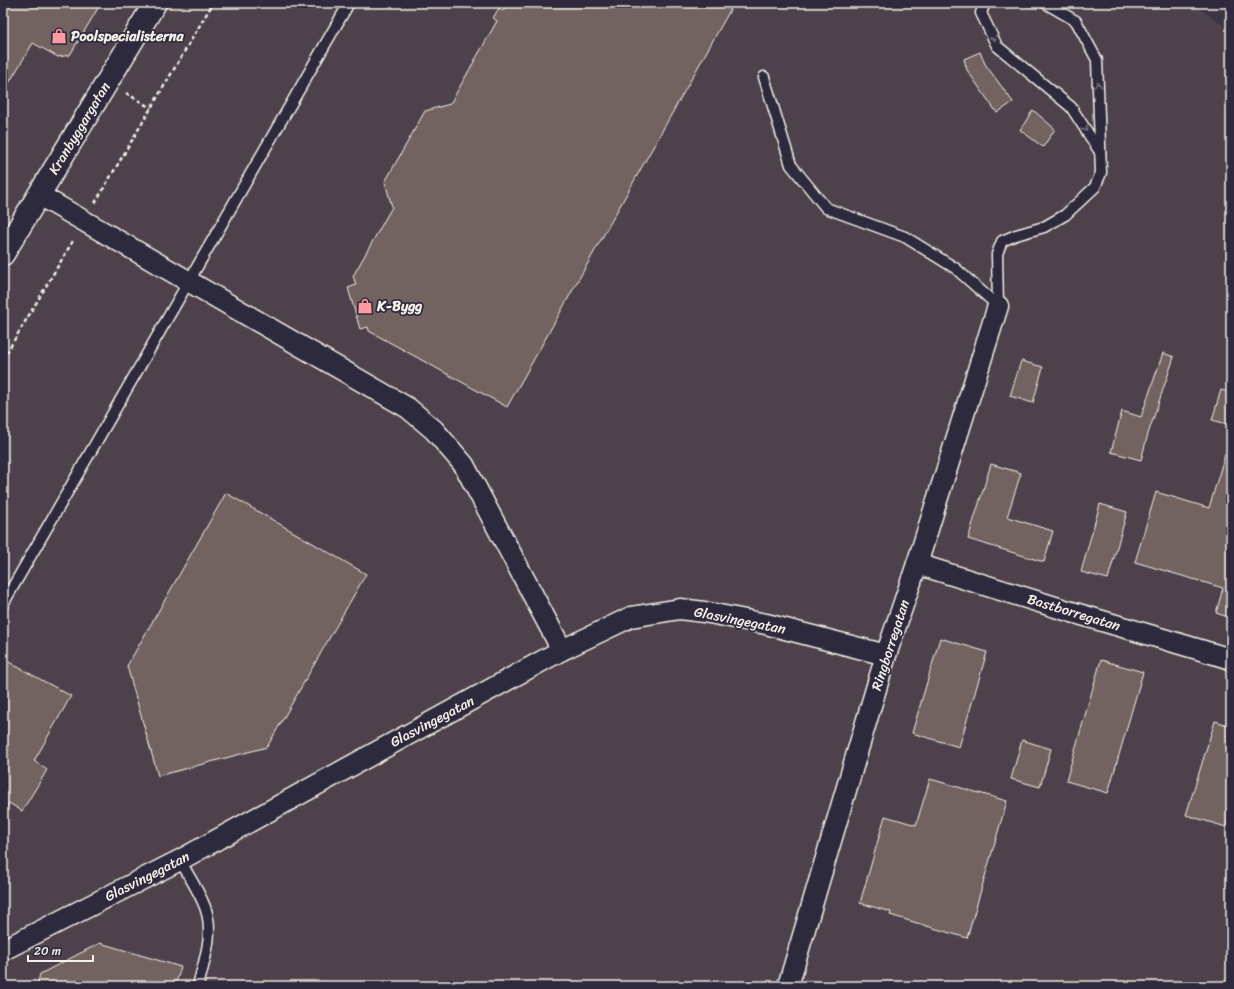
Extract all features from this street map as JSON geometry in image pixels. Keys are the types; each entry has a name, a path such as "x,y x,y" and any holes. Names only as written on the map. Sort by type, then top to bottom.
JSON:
{"street":[{"name":"Kranbyggargatan","path":"3,254 155,3"},
{"path":"39,195 408,408 434,430 464,465 562,650"},
{"name":"Ringborregatan","path":"788,986 886,655 917,564 998,306"},
{"name":"Bastborregatan","path":"917,564 1231,659"},
{"name":"Glasvingegatan","path":"3,950 180,860 562,650 631,616 680,609 704,612 766,624 886,655"}],"lane":[{"path":"3,604 349,3"},
{"path":"985,3 981,13 997,46 1071,107 1100,152"},
{"path":"998,306 997,254 1002,241 1016,235 1044,227 1065,216 1095,187 1101,173 1097,60 1076,22 1045,3"},
{"path":"764,77 791,165 826,208 905,237 955,268 998,306"},
{"path":"180,860 205,907 209,926 208,945 198,986"}],"path":[{"path":"3,359 213,3"}],"shaded area":[{"path":"3,3 1192,3 1231,31 1231,986 3,986"}],"building":[{"path":"3,3 101,3 70,55 58,57 33,43 3,93"},
{"path":"507,3 734,3 507,407 369,331 368,327 360,329 348,288 356,285 353,276 392,207 385,182 425,111 450,104 497,21 493,18 499,8 503,11"},
{"path":"980,52 985,64 1013,102 997,113 967,70 964,59"},
{"path":"1033,110 1055,129 1043,147 1020,130"},
{"path":"1163,353 1174,357 1148,434 1141,460 1111,452 1122,411 1141,417"},
{"path":"1021,361 1043,367 1033,403 1010,396"},
{"path":"1221,390 1231,393 1231,425 1212,420"},
{"path":"1231,434 1231,618 1216,613 1223,588 1135,562 1156,492 1209,508"},
{"path":"991,464 1021,473 1007,517 1053,531 1044,562 968,539"},
{"path":"226,493 366,574 267,747 158,776 127,666"},
{"path":"1100,504 1127,512 1108,579 1081,572"},
{"path":"940,638 987,652 959,747 912,733"},
{"path":"3,659 71,696 34,761 47,770 22,811 9,803 3,815"},
{"path":"1101,660 1143,672 1108,793 1066,781"},
{"path":"1215,721 1231,726 1231,812 1226,827 1186,815"},
{"path":"1022,740 1051,749 1040,787 1011,779"},
{"path":"930,779 1007,801 967,938 890,915 891,912 860,903 885,816 916,825"},
{"path":"100,943 181,967 175,986 37,986 40,974"}],"place":[{"name":"Poolspecialisterna","path":"59,36"},
{"name":"K-Bygg","path":"365,306"}]}
